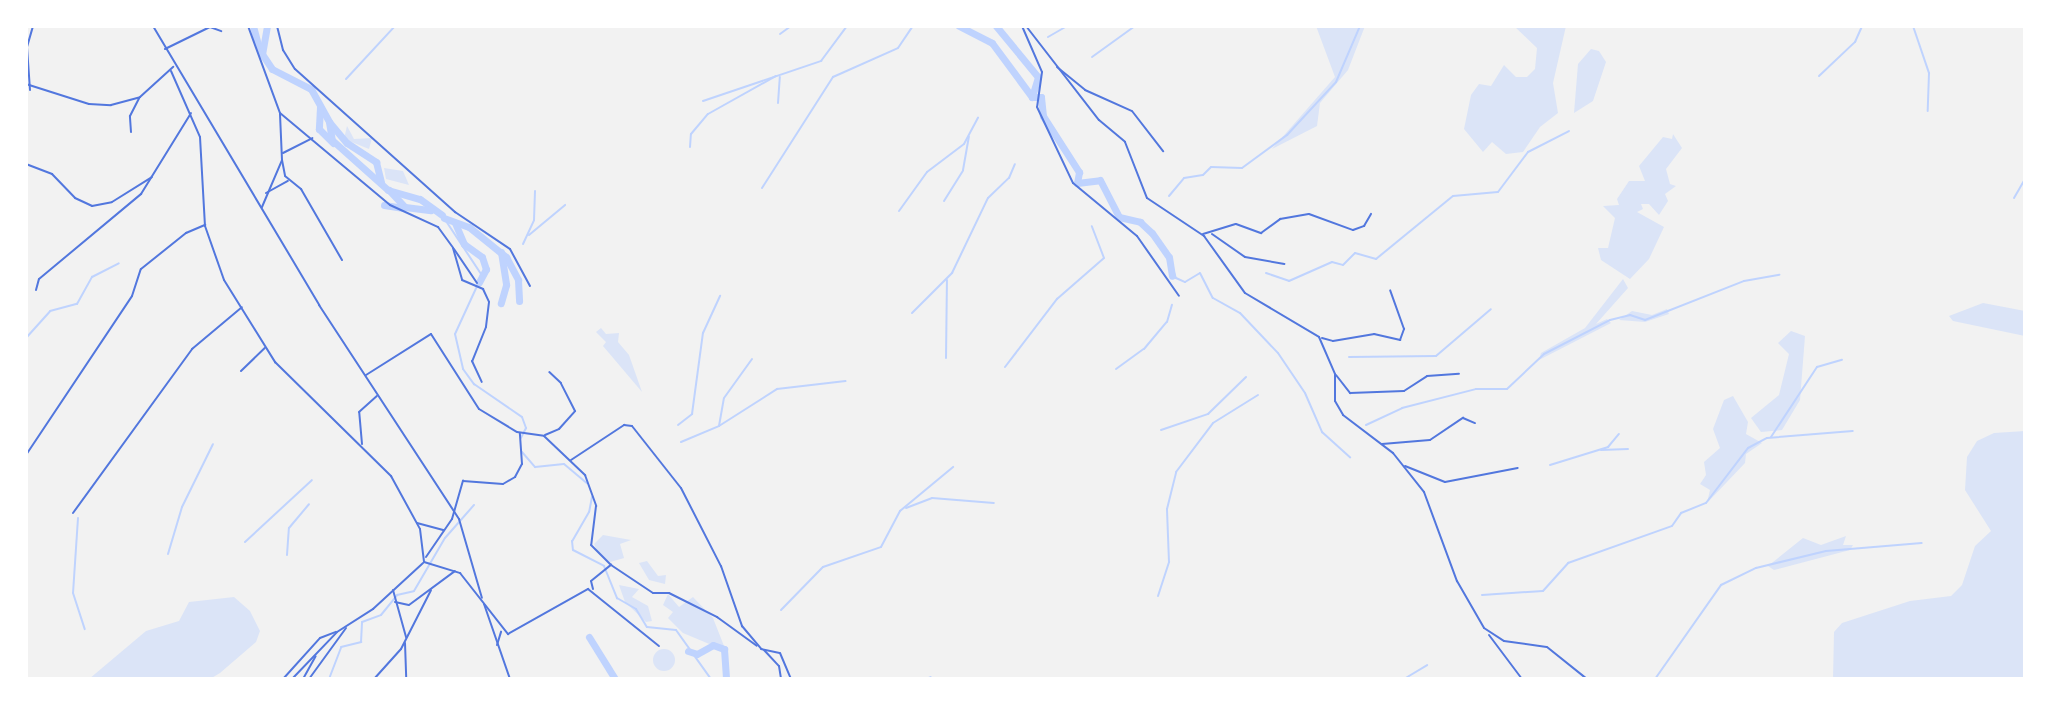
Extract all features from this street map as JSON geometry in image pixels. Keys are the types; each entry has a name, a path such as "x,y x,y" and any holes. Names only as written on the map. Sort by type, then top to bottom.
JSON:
{"street":[{"path":"30,90 27,84 33,26"},
{"path":"153,26 174,66 365,376 454,510 510,679"},
{"path":"248,26 280,113 282,160 289,181 301,189 342,260"},
{"path":"277,26 283,50 295,69 455,212 510,249 530,286"},
{"path":"1024,26 1099,120 1125,142 1147,198 1202,234 1245,293 1319,337 1333,341 1374,334 1400,340 1404,329 1390,290"},
{"path":"1024,26 1042,72 1037,107 1073,183 1137,236 1179,296"},
{"path":"164,49 210,27 221,31"},
{"path":"1053,64 1085,90 1132,111 1163,151"},
{"path":"131,132 130,116 140,97 174,66"},
{"path":"171,71 191,112 204,160 201,196 205,224 218,268 265,347 304,394 362,444 391,476 416,523 424,561"},
{"path":"27,84 89,104 111,105 140,97"},
{"path":"36,290 39,279 137,197 153,177 191,112"},
{"path":"280,113 315,139 390,205 438,227 489,302 483,338 473,354 482,382"},
{"path":"282,154 303,139 315,139"},
{"path":"262,208 264,196 282,160"},
{"path":"26,164 52,174 75,198 92,206 112,202 153,177"},
{"path":"264,196 289,181"},
{"path":"1202,234 1211,234 1236,224 1261,233 1280,219 1309,214 1353,230 1364,226 1371,214"},
{"path":"26,460 26,454 132,296 141,269 168,245 205,224"},
{"path":"1211,234 1245,257 1284,264"},
{"path":"453,248 462,280 469,287 479,285"},
{"path":"73,513 192,349 243,306"},
{"path":"365,376 431,334 479,409 521,432 544,436 570,460 593,490 596,513 591,545 611,565 653,593 669,593 717,617 762,649 780,653 791,679"},
{"path":"1319,337 1335,374 1350,393 1396,393 1427,376 1459,374"},
{"path":"241,371 265,347"},
{"path":"544,436 559,429 575,411 561,383 549,372"},
{"path":"1335,374 1335,401 1343,415 1381,444 1424,492 1457,581 1484,628 1522,679"},
{"path":"362,444 359,412 378,395"},
{"path":"1381,444 1430,440 1463,418 1475,423"},
{"path":"570,460 624,425 632,426 681,488 721,566 738,618 779,666 781,679"},
{"path":"283,679 320,638 349,625 424,561 446,529 463,481 503,484 515,477 522,464 521,432"},
{"path":"1403,466 1445,482 1518,468"},
{"path":"26,486 26,508"},
{"path":"416,523 430,530 446,529"},
{"path":"424,561 455,571 483,602 502,630"},
{"path":"611,565 591,581 593,591 659,646"},
{"path":"394,601 409,605 455,571"},
{"path":"393,589 406,638 406,679"},
{"path":"374,679 406,638 431,590"},
{"path":"502,630 515,630 593,591"},
{"path":"309,679 349,625"},
{"path":"1484,628 1504,641 1547,647 1587,679"},
{"path":"497,645 502,630"},
{"path":"292,679 337,632"},
{"path":"303,679 318,651"}],"shaded area":[{"path":"1316,26 1365,26 1348,70 1320,103 1317,126 1272,149 1335,77"},
{"path":"1514,26 1566,26 1553,83 1558,113 1540,127 1523,152 1506,154 1492,142 1483,152 1464,129 1471,95 1479,84 1491,86 1504,65 1516,77 1527,77 1535,69 1537,48"},
{"path":"1591,49 1599,51 1606,62 1593,101 1574,113 1578,64"},
{"path":"347,126 354,139 372,138 369,149 344,139"},
{"path":"1673,134 1682,148 1666,169 1670,184 1676,186 1665,194 1668,201 1659,215 1649,204 1641,204 1643,209 1637,212 1664,227 1649,259 1630,279 1601,260 1598,248 1608,248 1615,218 1603,206 1619,205 1617,199 1629,181 1645,181 1639,166 1663,137 1672,139"},
{"path":"384,168 403,171 409,185 386,179"},
{"path":"1623,279 1628,288 1596,324 1607,319 1611,323 1539,360 1541,353 1585,328"},
{"path":"1983,303 2025,311 2025,336 1953,321 1949,316"},
{"path":"1667,309 1669,314 1645,322 1619,320 1632,311 1652,315"},
{"path":"601,328 606,334 619,333 618,342 629,355 642,392 603,346 606,342 596,332"},
{"path":"1791,331 1805,336 1800,400 1782,430 1761,432 1751,418 1779,395 1789,354 1778,343"},
{"path":"1733,396 1748,422 1746,434 1762,443 1746,454 1745,463 1707,503 1710,490 1700,484 1706,475 1704,462 1720,448 1713,429 1724,400"},
{"path":"2025,431 2025,679 1833,679 1834,632 1842,623 1910,601 1951,596 1962,585 1975,546 1991,531 1965,490 1967,457 1977,441 1994,433"},
{"path":"603,535 631,540 620,544 624,558 610,562 599,554 594,544"},
{"path":"1846,536 1843,545 1853,545 1850,550 1774,570 1768,566 1803,538 1821,545"},
{"path":"647,561 658,576 666,575 665,584 649,580 639,563"},
{"path":"619,585 639,589 632,597 648,606 652,621 646,622 625,602"},
{"path":"668,594 679,607 693,597 713,618 726,651 683,633 668,618 673,612 663,605"},
{"path":"234,597 250,611 260,631 256,642 210,679 89,679 146,631 179,621 189,602"},
{"path":"664,649 672,652 675,660 672,668 664,671 656,668 653,660 656,652"}],"waterway":[{"path":"253,26 259,49"},
{"path":"267,26 262,54 272,69 311,89 329,122 332,140 388,190 420,199 442,215"},
{"path":"346,79 395,26"},
{"path":"780,34 791,26"},
{"path":"703,101 821,61 847,26"},
{"path":"762,188 833,77 898,48 913,26"},
{"path":"959,26 992,43 1032,97"},
{"path":"996,26 1038,77 1032,97 1041,97 1043,116 1079,172 1077,183 1100,180 1119,217 1140,222 1152,233 1169,257 1172,276"},
{"path":"1048,37 1067,26"},
{"path":"1092,57 1135,26"},
{"path":"1169,196 1184,178 1203,175 1211,167 1242,168 1287,135 1336,82 1360,26"},
{"path":"1819,76 1855,42 1862,26"},
{"path":"1913,26 1929,73 1928,111"},
{"path":"690,147 691,134 708,114 776,76"},
{"path":"778,103 780,77"},
{"path":"320,107 319,129 333,143"},
{"path":"899,211 927,172 964,144 978,118"},
{"path":"330,123 347,143 376,162 381,182"},
{"path":"1266,273 1289,281 1332,262 1343,265 1355,253 1376,259 1453,196 1498,192 1528,152 1569,131"},
{"path":"944,201 963,170 969,137"},
{"path":"912,313 952,273 988,198 1009,178 1015,164"},
{"path":"2014,198 2025,179"},
{"path":"389,190 405,207 431,210"},
{"path":"523,244 534,220 535,191"},
{"path":"384,205 402,208"},
{"path":"529,235 565,205"},
{"path":"442,215 481,274 479,282"},
{"path":"444,218 469,227 506,257 518,280 519,301"},
{"path":"455,223 464,244 482,257 486,269 479,282"},
{"path":"1005,367 1057,299 1104,258 1092,226"},
{"path":"501,252 506,285 501,303"},
{"path":"1169,257 1176,278 1185,282 1200,273 1213,298 1240,313 1278,353 1305,393 1322,432 1350,457"},
{"path":"26,338 50,311 77,304 92,277 119,263"},
{"path":"1366,425 1402,408 1476,389 1507,389 1544,354 1610,320 1630,315 1645,320 1744,281 1779,275"},
{"path":"946,358 947,280"},
{"path":"478,284 455,334 463,369 474,384 522,417 526,428 521,438"},
{"path":"678,425 692,414 703,333 720,296"},
{"path":"1116,369 1144,349 1167,322 1172,305"},
{"path":"1349,357 1436,356 1491,309"},
{"path":"681,442 719,426 724,398 752,359"},
{"path":"1771,437 1817,367 1842,360"},
{"path":"1161,430 1208,414 1246,377"},
{"path":"719,426 777,389 846,381"},
{"path":"1158,596 1169,562 1167,509 1176,472 1213,423 1258,395"},
{"path":"1482,595 1543,591 1568,563 1672,526 1681,513 1706,503 1748,448 1767,438 1853,431"},
{"path":"1550,465 1608,447 1619,434"},
{"path":"168,554 182,507 213,444"},
{"path":"1601,450 1628,449"},
{"path":"522,452 535,467 564,464 587,483"},
{"path":"781,610 823,567 881,547 900,511 953,467"},
{"path":"245,542 312,480"},
{"path":"592,497 589,512 572,541 573,550 604,566 617,598 636,609 647,627 676,630 711,679"},
{"path":"906,508 932,498 994,503"},
{"path":"287,555 289,528 309,504"},
{"path":"329,679 341,647 361,642 362,622 381,615 397,595 414,591 445,538 474,505"},
{"path":"78,518 73,593 85,629"},
{"path":"1655,679 1721,585 1756,568 1826,551 1922,543"},
{"path":"589,637 615,679"},
{"path":"688,651 697,654 713,645 724,649 726,679"},
{"path":"1404,679 1427,665"},
{"path":"926,679 931,677"}]}
